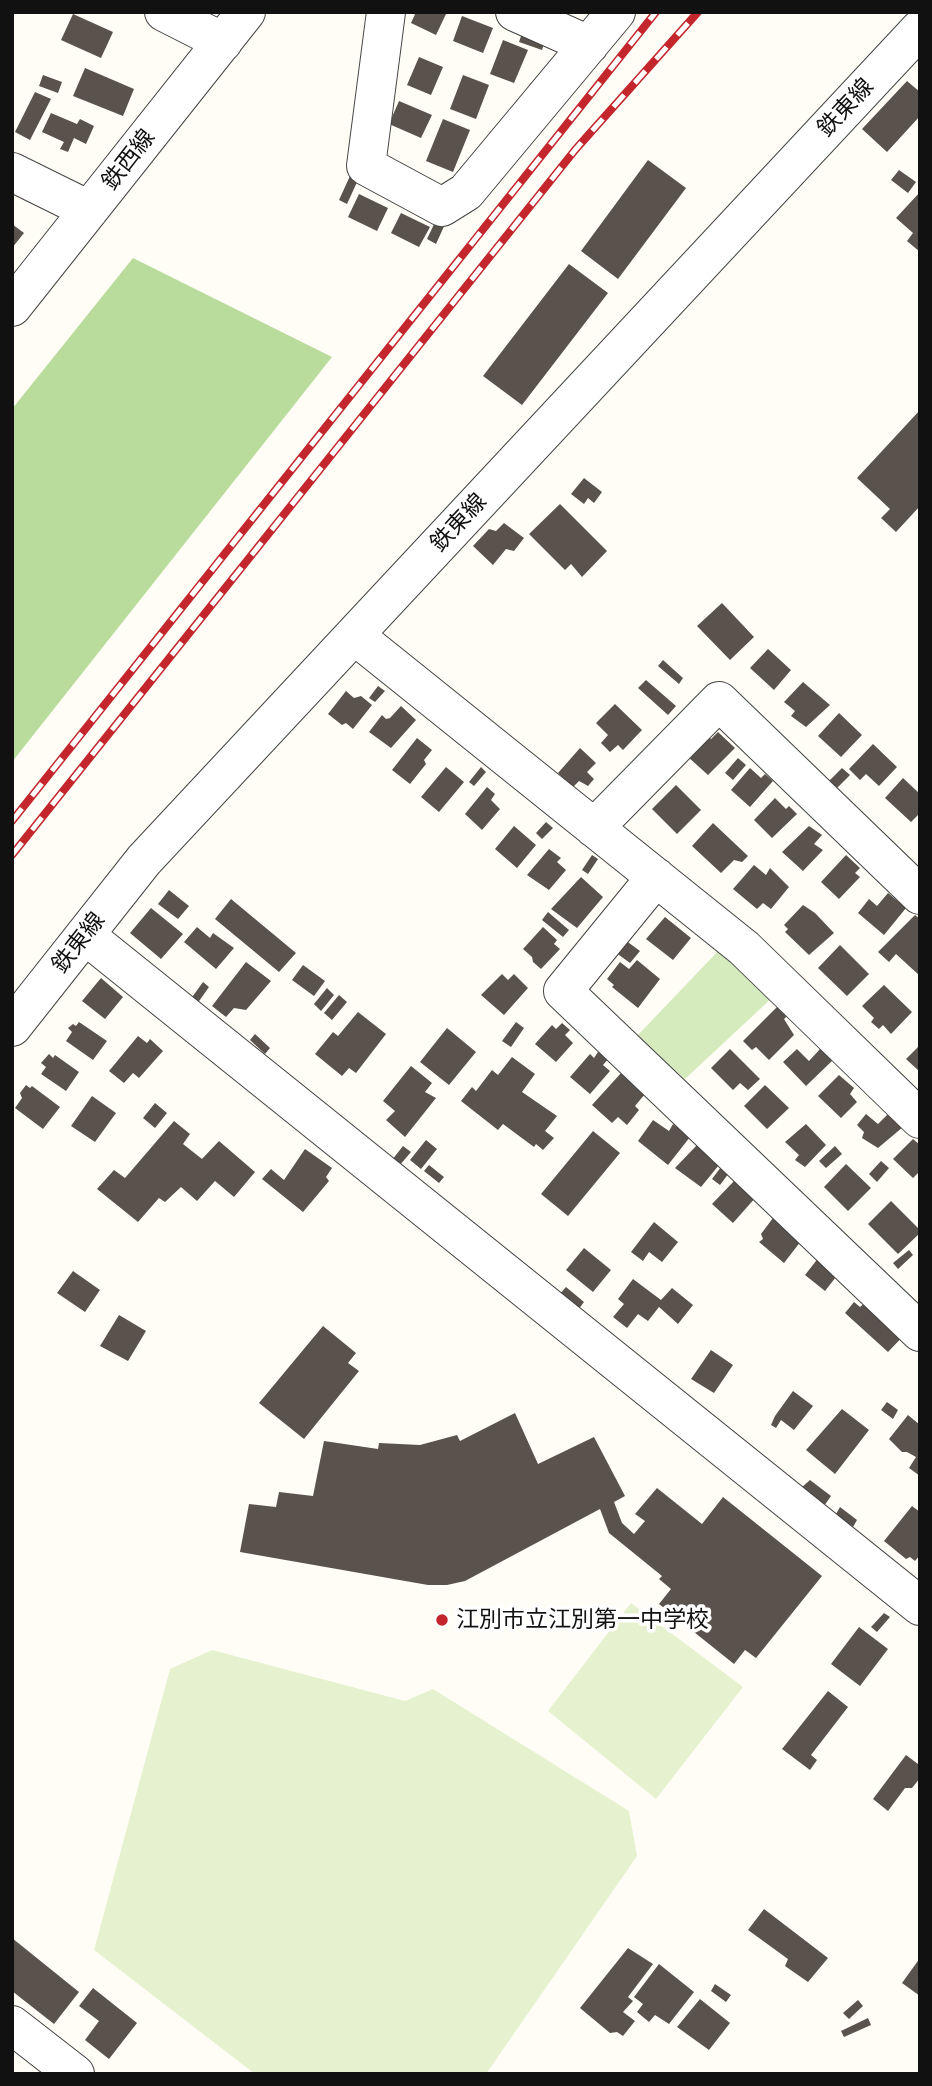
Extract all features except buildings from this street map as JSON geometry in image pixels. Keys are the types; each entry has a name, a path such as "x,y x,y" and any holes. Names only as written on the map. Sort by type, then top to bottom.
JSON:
{"street":[{"path":"164,12 222,42"},
{"name":"鉄西線","path":"12,307 246,12"},
{"path":"386,12 366,166 442,207 466,192 616,12"},
{"path":"515,12 589,45"},
{"name":"鉄東線","path":"12,1027 144,860 917,38"},
{"path":"12,172 89,210"},
{"path":"354,635 744,948 920,1119"},
{"path":"594,828 719,701 920,895"},
{"path":"656,877 563,991 920,1332"},
{"path":"85,935 920,1606"},
{"path":"12,2025 75,2074"}],"green space":[{"path":"133,258 332,357 12,762 12,409"},
{"path":"721,948 774,996 685,1079 637,1036"},
{"path":"631,1603 743,1687 656,1799 548,1711"},
{"path":"212,1650 405,1701 433,1689 629,1811 637,1856 486,2074 255,2074 94,1950 170,1669"}],"railway":[{"path":"12,821 656,12"},
{"path":"12,855 575,150 698,12"}],"place":[{"name":"江別市立江別第一中学校","path":"442,1620"}]}
